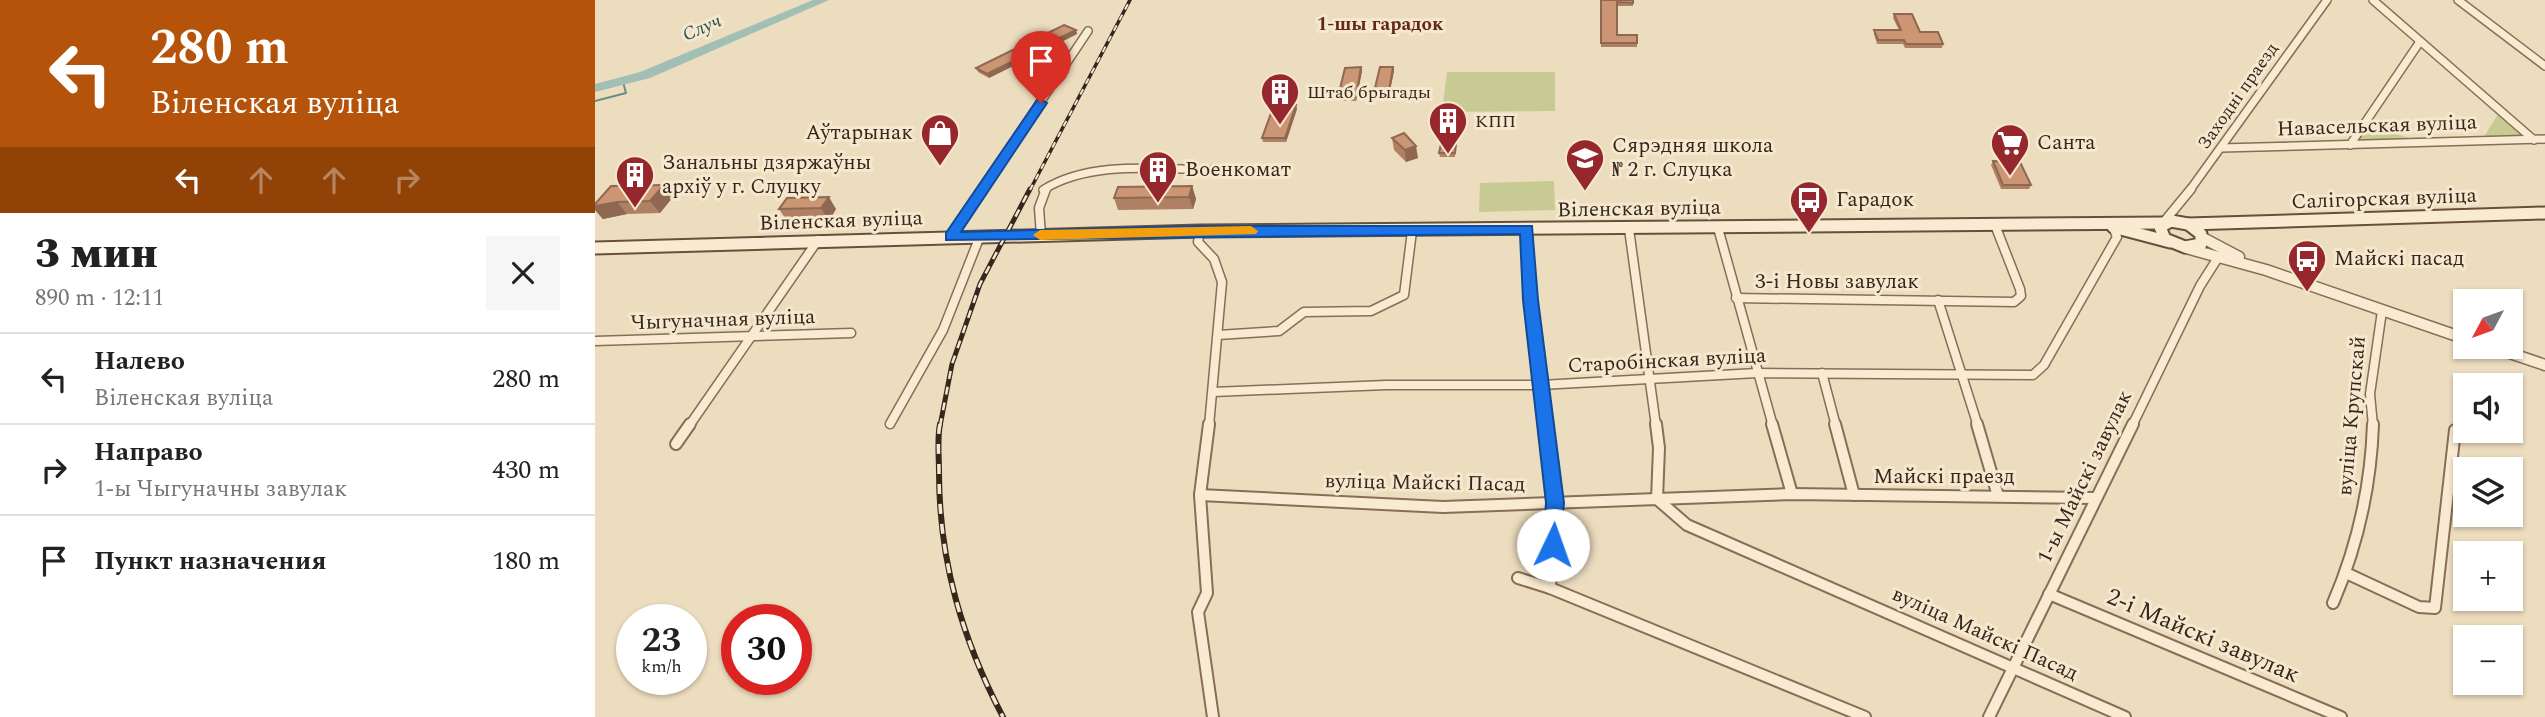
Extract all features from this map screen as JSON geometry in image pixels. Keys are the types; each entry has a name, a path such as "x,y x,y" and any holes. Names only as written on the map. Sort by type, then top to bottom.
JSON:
{"main road":[{"name":"Салігорская вуліца","path":"2163,223 2224,224 2545,213"},
{"name":"Віленская вуліца","path":"2095,223 2175,244"},
{"name":"Віленская вуліца","path":"595,248 1200,231 2163,223"},
{"path":"2163,223 2160,231 2175,244 2199,246 2207,230 2224,224"},
{"path":"2188,224 2203,238"}],"street":[{"name":"Заходні праезд","path":"2163,223 2221,148 2274,69 2327,0"},
{"name":"Навасельская вуліца","path":"2373,0 2419,43 2534,140"},
{"path":"2458,0 2545,66"},
{"path":"951,236 1088,31"},
{"path":"2350,145 2419,43"},
{"name":"Навасельская вуліца","path":"2221,148 2545,139"},
{"path":"1041,235 1039,208 1043,190 1063,179 1085,173 1218,170"},
{"path":"2175,209 2188,224"},
{"name":"3-і Новы завулак","path":"1736,298 2008,303 2021,296 1995,225"},
{"name":"Старобінская вуліца","path":"1213,392 1386,385 1541,385 1757,373 2023,376 2037,373 2117,237 2113,227"},
{"path":"1718,228 1791,494"},
{"path":"1629,229 1658,448 1657,499"},
{"path":"1527,230 1530,300 1555,503 1550,587"},
{"path":"1200,231 1198,242 1214,259 1222,282 1213,392 1200,495 1207,593 1198,612 1213,717"},
{"path":"1218,335 1279,331 1304,312 1371,311 1404,295 1412,231"},
{"path":"890,424 943,330 980,236"},
{"path":"2203,238 2266,270"},
{"path":"676,444 818,240"},
{"path":"2175,244 2266,270 2453,335"},
{"name":"1-ы Майскі завулак","path":"1989,717 2200,286 2219,256"},
{"path":"1938,300 1963,374 1998,496"},
{"name":"вуліца Крупскай","path":"2333,603 2346,573 2362,516 2373,426 2370,394 2382,311"},
{"name":"Чыгуначная вуліца","path":"595,341 851,333"},
{"path":"2523,358 2545,365"},
{"path":"1822,373 1854,495"},
{"path":"2346,573 2419,607 2435,608 2454,443"},
{"name":"Майскі праезд","path":"1657,499 1791,494 2096,498"},
{"name":"вуліца Майскі Пасад","path":"1200,495 1443,507 1657,499 1688,525 2125,717"},
{"path":"1518,578 1550,587 1865,717"},
{"name":"2-і Майскі завулак","path":"2049,594 2341,717"}],"green space":[{"path":"1447,72 1555,72 1555,111 1442,112"},
{"path":"2498,114 2523,135 2484,137"},
{"path":"2367,124 2412,139 2357,141"},
{"path":"1554,181 1555,210 1479,212 1480,183"}],"building":[{"path":"1601,0 1633,0 1633,3 1617,2 1617,35 1637,35 1637,43 1601,43"},
{"path":"1894,14 1912,14 1920,32 1938,32 1943,44 1906,44 1904,40 1878,40 1874,30 1901,30"},
{"path":"1064,25 1076,30 987,74 976,68"},
{"path":"1361,67 1356,97 1338,97 1345,68"},
{"path":"1380,67 1393,67 1388,96 1373,96"},
{"name":"Штаб брыгады","path":"1274,105 1296,105 1285,138 1262,138"},
{"path":"1404,133 1416,146 1405,150 1392,138"},
{"path":"1441,144 1456,144 1455,153 1439,153"},
{"name":"Санта","path":"1993,161 2020,162 2031,185 2003,185"},
{"path":"664,185 650,201 595,206 611,186"},
{"path":"1192,186 1189,197 1114,198 1118,187"},
{"path":"829,197 821,208 779,209 787,198"}],"waterway":[{"name":"Случ","path":"595,88 645,75 823,0"},
{"path":"595,101 626,93 623,82"}],"railway":[{"path":"1030,190 1130,0"},
{"path":"940,426 952,364 980,284 1030,189"},
{"path":"940,424 940,505 948,568 965,629 988,688 1003,717"}],"slow traffic":[{"path":"1040,235 1251,231"}],"place":[{"name":"Штаб брыгады","path":"1280,126"},
{"name":"КПП","path":"1448,155"},
{"name":"Аўтарынак","path":"940,167"},
{"name":"Санта","path":"2010,177"},
{"name":"Сярэдняя школа № 2 г. Слуцка","path":"1585,192"},
{"name":"Военкомат","path":"1158,204"},
{"name":"Занальны дзяржаўны архіў у г. Слуцку","path":"635,209"},
{"name":"Гарадок","path":"1809,234"},
{"name":"Майскі пасад","path":"2307,293"}],"district":[{"name":"1-шы гарадок","path":"1380,24"}],"route":[{"path":"1041,103 951,236 1200,231 1527,230 1530,300 1555,503 1553,545"}]}
